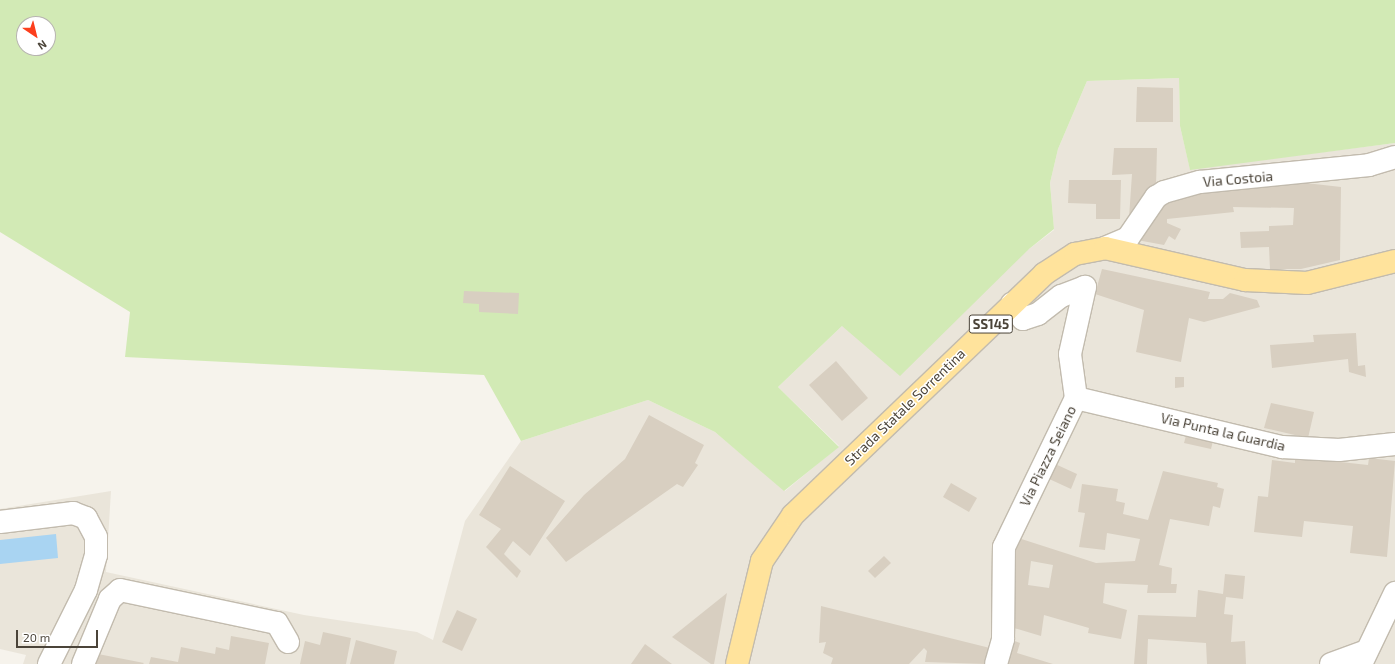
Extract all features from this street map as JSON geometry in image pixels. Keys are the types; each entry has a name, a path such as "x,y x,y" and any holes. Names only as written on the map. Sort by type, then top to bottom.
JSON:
{"main road":[{"name":"Strada Statale Sorrentina","path":"737,664 762,561 793,515 1012,303 1044,274 1075,254 1105,248 1245,280 1307,283 1395,261"}],"lane":[{"name":"Via Costoia","path":"1105,248 1128,238 1156,197 1164,192 1200,182 1369,166 1395,158"},
{"name":"Via Piazza Seiano","path":"996,664 1003,638 1004,547 1076,398 1070,354 1085,287 1061,296 1038,314 1023,319 1012,303"},
{"name":"Via Punta la Guardia","path":"1076,398 1282,447 1339,450 1395,444"},
{"path":"0,522 73,513 86,518 96,537 96,555 86,590 49,664"},
{"path":"83,664 110,599 120,590 277,624 288,642"},
{"path":"1331,664 1363,657 1395,593"}],"shaded area":[{"path":"1179,78 1180,126 1190,169 1395,143 1395,664 23,664 26,655 0,649 0,509 111,491 106,572 304,615 417,632 433,640 465,521 521,441 648,400 715,432 785,491 839,446 778,387 842,326 1029,249 1054,230 1050,183 1058,149 1087,81"}],"green space":[{"path":"0,0 1395,0 1395,143 1190,170 1180,126 1179,78 1087,81 1058,149 1050,183 1054,229 1029,249 900,376 842,326 778,387 839,447 784,491 715,432 648,400 521,441 484,375 125,357 130,312 0,232"}],"water":[{"path":"56,534 58,558 0,564 0,540"}],"building":[{"path":"1137,87 1173,88 1173,122 1136,122"},
{"path":"1114,148 1157,148 1156,187 1129,218 1132,174 1112,175"},
{"path":"1069,180 1121,180 1120,219 1096,219 1096,204 1068,203"},
{"path":"1297,182 1341,187 1340,260 1301,269 1270,269 1269,247 1241,248 1240,232 1269,231 1269,226 1293,225 1294,208 1233,207 1234,212 1167,219 1167,223 1181,229 1175,240 1169,236 1164,245 1137,240 1162,197"},
{"path":"1102,269 1210,292 1208,299 1223,299 1230,293 1257,300 1260,307 1204,322 1189,318 1181,362 1136,352 1144,310 1095,294"},
{"path":"464,291 519,293 518,314 479,312 479,304 463,303"},
{"path":"1356,333 1358,366 1365,365 1366,377 1349,372 1348,359 1272,368 1270,345 1314,342 1313,335"},
{"path":"836,361 868,398 842,421 809,385"},
{"path":"1175,377 1184,377 1184,387 1175,388"},
{"path":"1271,403 1314,412 1308,438 1264,428"},
{"path":"649,415 704,445 695,463 698,465 683,487 677,484 566,562 546,538 584,495 625,459"},
{"path":"1187,432 1214,437 1211,449 1184,443"},
{"path":"1295,457 1368,465 1369,458 1395,461 1387,557 1350,553 1353,526 1304,521 1302,537 1254,532 1258,496 1268,497 1272,460 1295,463"},
{"path":"1053,463 1077,474 1071,489 1047,478"},
{"path":"510,466 565,501 530,556 513,541 504,554 521,571 517,578 486,547 501,529 479,515"},
{"path":"1163,471 1218,483 1217,487 1224,489 1220,508 1213,506 1209,526 1170,519 1159,565 1172,568 1171,584 1177,584 1176,593 1147,593 1148,585 1105,583 1103,603 1127,610 1121,639 1088,633 1089,628 1044,615 1041,636 1014,628 1012,536 1096,563 1135,561 1140,539 1107,533 1105,550 1079,547 1085,513 1078,512 1082,484 1118,489 1116,501 1125,503 1123,514 1148,520","holes":["1031,561 1053,565 1049,588 1028,585"]},
{"path":"951,483 977,498 969,512 943,497"},
{"path":"884,556 891,563 875,578 868,571"},
{"path":"1225,574 1245,576 1243,599 1226,597 1224,614 1233,615 1231,642 1245,641 1246,664 1207,664 1206,643 1148,639 1147,664 1134,664 1138,615 1196,617 1198,590 1223,594"},
{"path":"727,593 714,664 711,664 672,637"},
{"path":"821,606 990,648 986,664 925,662 927,651 924,648 909,664 831,664 833,658 823,653 826,642 819,643"},
{"path":"457,610 477,619 462,651 442,642"},
{"path":"323,632 351,638 346,664 300,664 305,641 320,645"},
{"path":"231,636 269,643 265,664 149,664 151,657 178,662 181,647 215,654 216,647 229,650"},
{"path":"356,640 397,651 394,664 350,664"},
{"path":"1012,640 1020,643 1017,653 1053,664 1005,664"},
{"path":"645,644 672,664 631,664"},
{"path":"98,654 144,663 95,664"}]}
